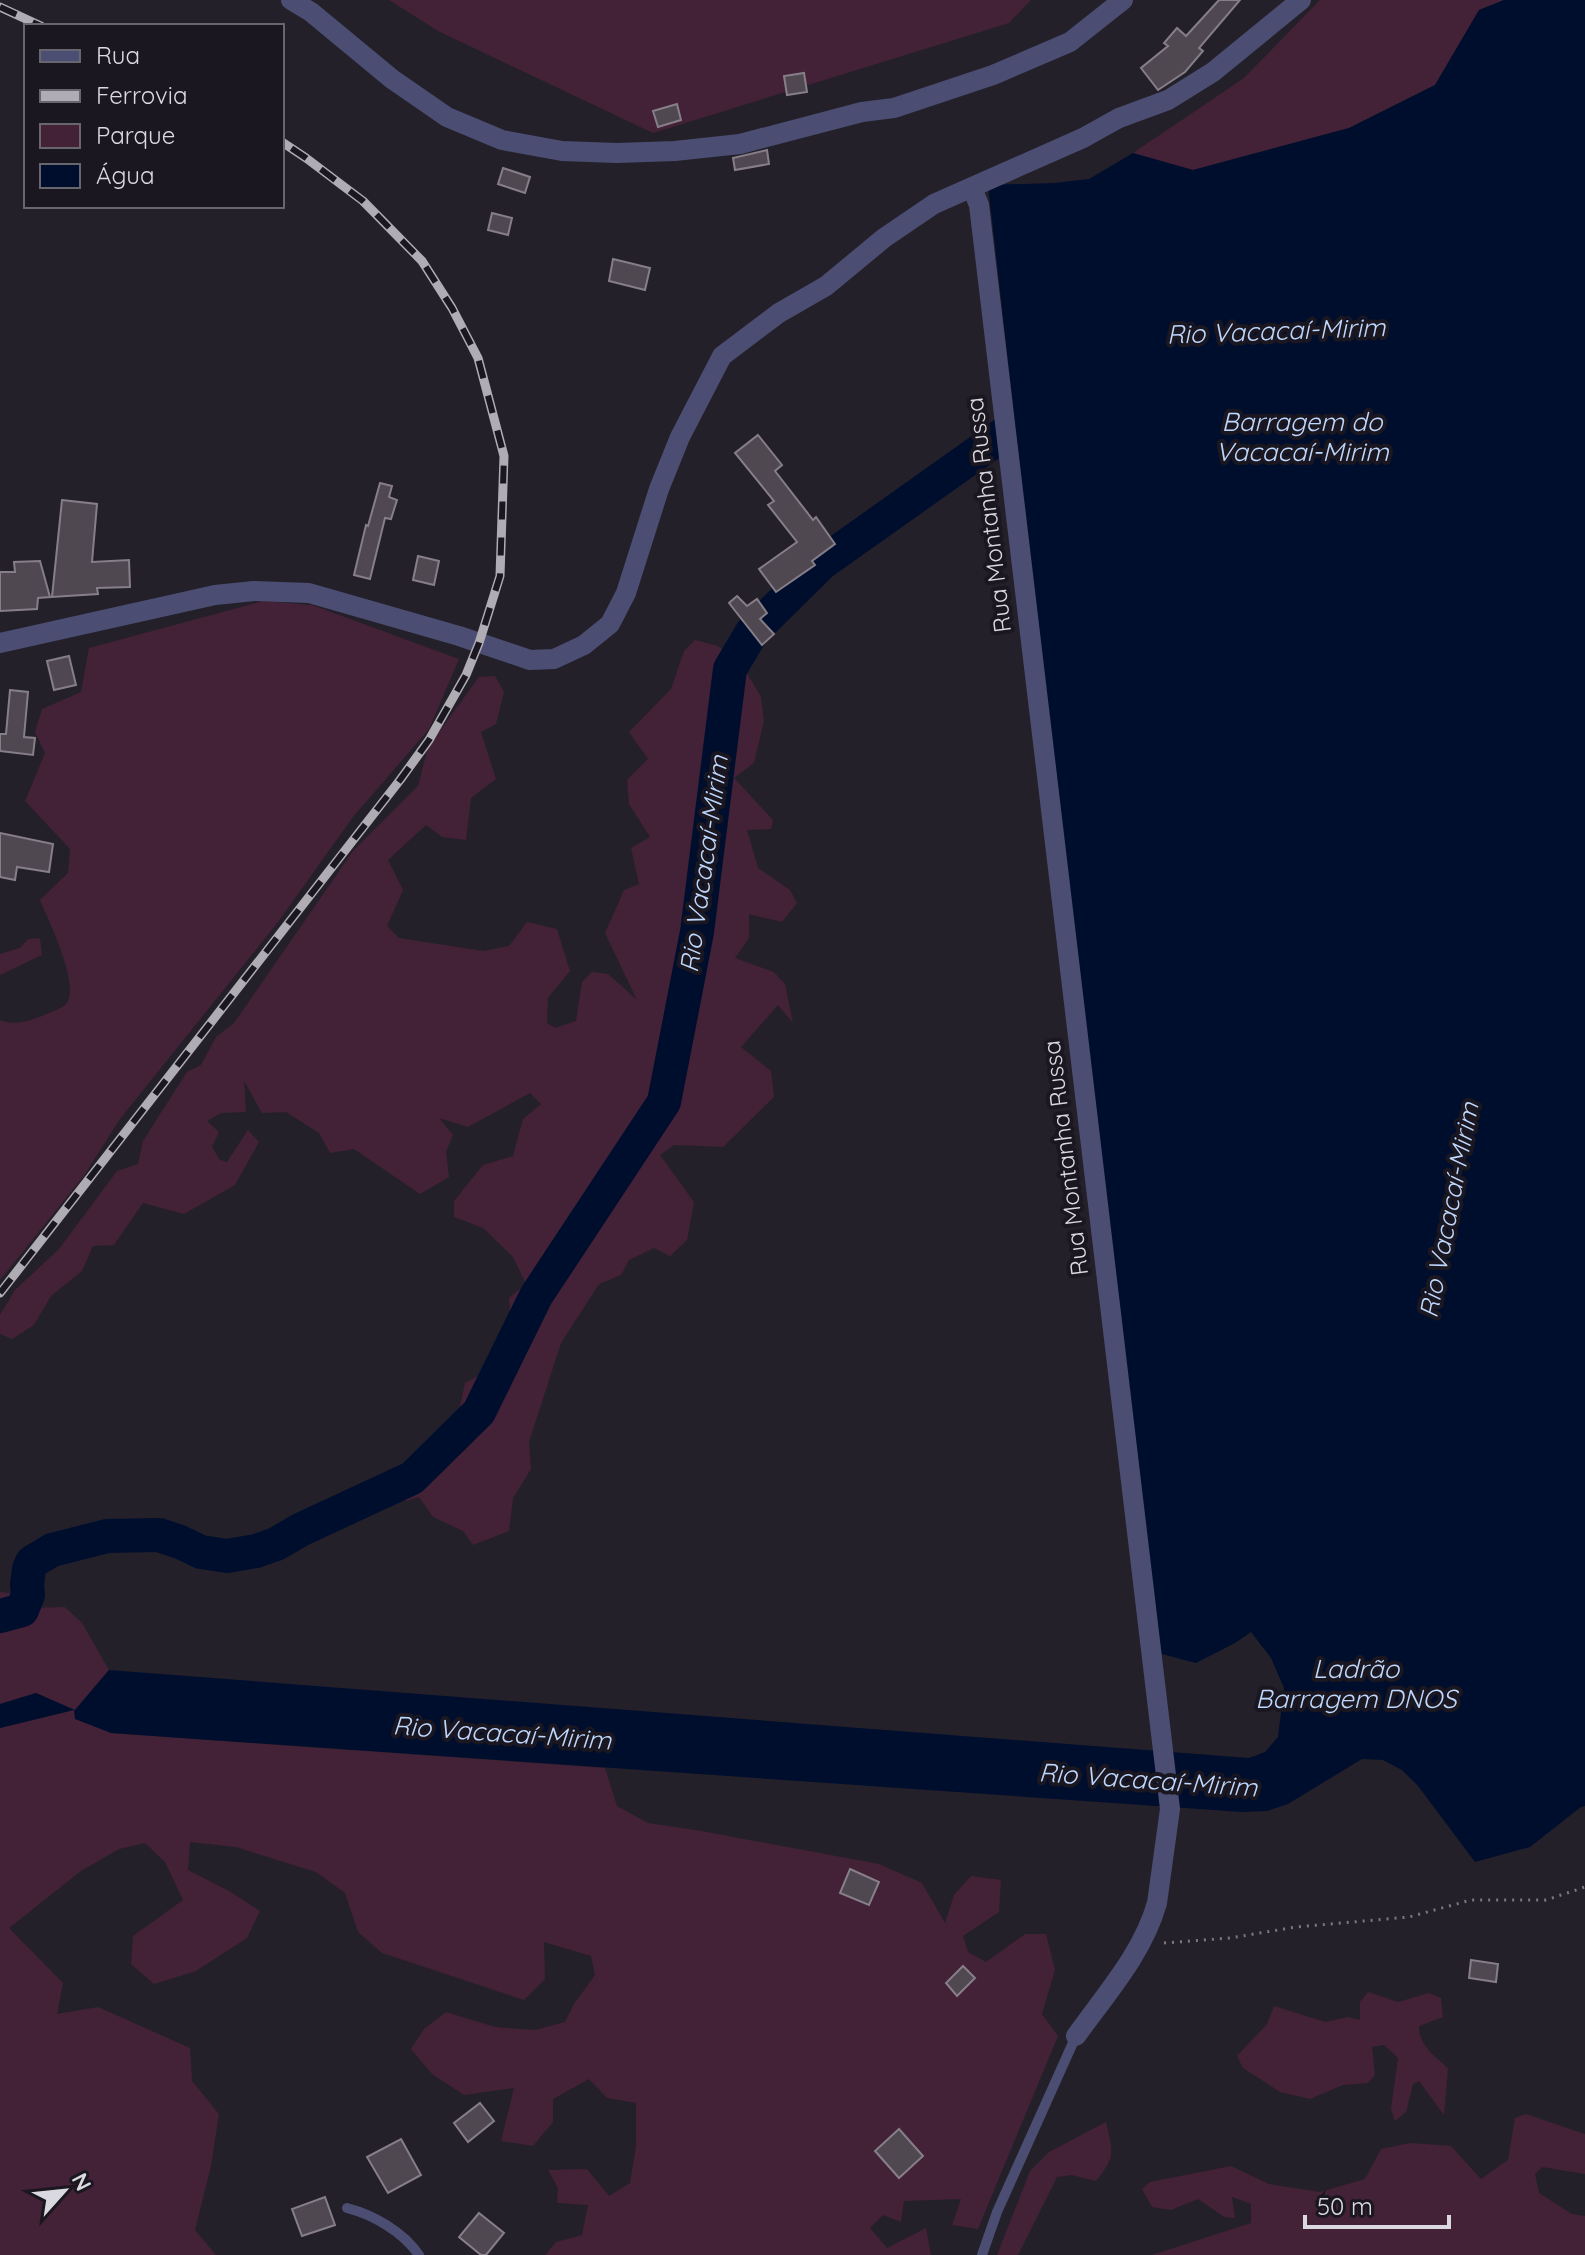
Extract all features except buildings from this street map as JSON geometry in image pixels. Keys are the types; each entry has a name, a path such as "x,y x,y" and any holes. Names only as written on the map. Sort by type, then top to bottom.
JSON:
{"street":[{"path":"291,0 311,12 392,79 447,117 502,140 562,151 617,153 740,144 862,112 894,108 993,75 1070,42 1123,0"},
{"path":"0,643 201,598 254,591 309,593 530,660 554,659 584,645 610,624 626,593 664,476 680,437 722,356 779,313 826,286 884,238 934,204 1083,138 1119,118 1168,100 1213,72 1301,0"},
{"name":"Rua Montanha Russa","path":"972,188 979,205 1170,1809 1153,1917 1140,1945 1076,2036"}],"lane":[{"path":"982,2255 997,2212 1076,2036"},
{"path":"347,2208 367,2214 391,2228 419,2255"}],"path":[{"path":"1140,1945 1409,1917 1471,1900 1546,1900 1585,1887"}],"green space":[{"path":"389,0 1031,0 1009,23 653,133 438,31"},
{"path":"1320,0 1504,0 1479,10 1435,85 1349,128 1193,170 1133,153 1244,78"},
{"path":"263,601 312,605 459,659 429,729 353,817 278,922 120,1119 83,1177 0,1280 0,1020 16,1023 42,1016 63,1006 70,992 66,966 40,900 68,873 70,849 25,801 45,753 35,732 42,709 81,692 89,648"},
{"path":"695,640 718,646 743,667 761,697 764,721 754,763 734,778 773,820 771,829 747,830 758,868 790,890 797,903 782,922 749,914 749,938 735,958 774,972 785,984 793,1023 778,1005 741,1047 771,1071 774,1097 723,1147 674,1145 660,1155 694,1202 687,1240 670,1256 654,1248 629,1260 621,1275 599,1284 561,1343 529,1442 531,1469 513,1498 509,1531 473,1545 463,1531 433,1517 419,1497 406,1501 394,1481 407,1461 455,1430 465,1383 486,1372 512,1338 509,1298 526,1284 513,1257 483,1228 454,1217 454,1201 483,1165 513,1156 523,1119 541,1104 530,1093 468,1127 439,1118 453,1135 446,1152 449,1177 420,1194 354,1149 330,1153 319,1133 286,1112 262,1113 244,1081 246,1112 221,1113 207,1121 219,1132 212,1147 220,1160 227,1162 248,1130 259,1142 235,1185 184,1214 143,1203 114,1245 93,1246 82,1271 51,1296 34,1325 12,1339 0,1334 0,1315 15,1290 59,1249 117,1171 138,1164 143,1141 187,1072 201,1065 216,1037 234,1023 353,851 418,786 428,747 479,677 495,676 504,692 496,724 481,732 496,779 471,798 466,840 442,837 426,825 388,860 403,890 387,926 399,938 483,951 509,946 527,922 557,929 570,971 548,998 547,1023 555,1028 576,1021 582,982 592,972 608,974 637,1000 605,933 624,890 639,884 631,848 650,837 629,804 627,780 648,759 629,732 671,689 684,651"},
{"path":"40,938 42,955 0,975 0,954 20,948 28,939"},
{"path":"0,1592 9,1593 34,1608 65,1607 82,1623 109,1670 75,1710 111,1733 605,1768 617,1806 648,1823 879,1864 922,1883 945,1923 954,1895 971,1876 1001,1880 999,1912 963,1936 968,1952 986,1962 1025,1934 1046,1934 1055,1970 1042,2014 1058,2036 978,2229 952,2225 961,2199 904,2201 901,2222 883,2215 870,2228 887,2248 926,2228 931,2255 545,2255 556,2242 582,2235 588,2205 557,2203 558,2188 548,2170 587,2169 609,2196 630,2183 636,2146 636,2103 607,2098 589,2079 553,2099 553,2122 533,2146 501,2141 514,2088 464,2095 432,2074 411,2049 424,2029 446,2012 495,2027 535,2030 565,2022 595,1975 591,1956 544,1942 545,1979 524,2000 382,1953 358,1932 345,1893 316,1872 236,1847 190,1842 188,1870 260,1911 247,1938 196,1971 154,1984 131,1964 133,1936 183,1900 165,1862 145,1843 119,1849 81,1871 9,1928 63,1983 57,2014 98,2007 190,2048 192,2081 219,2114 211,2166 195,2230 216,2255 0,2255 0,1728 73,1710 36,1693 0,1704"},
{"path":"1368,1992 1398,2002 1429,1993 1441,1998 1443,2017 1419,2026 1419,2033 1433,2055 1448,2068 1444,2115 1419,2081 1413,2084 1406,2112 1395,2121 1391,2109 1398,2058 1384,2045 1372,2047 1375,2075 1368,2083 1343,2085 1310,2099 1280,2092 1243,2068 1237,2056 1267,2024 1274,2006 1325,2022 1348,2017 1360,2020 1360,2002"},
{"path":"1526,2114 1585,2134 1585,2174 1542,2167 1535,2174 1539,2193 1572,2214 1585,2216 1585,2255 1152,2255 1251,2223 1251,2204 1232,2197 1235,2218 1224,2217 1198,2199 1171,2210 1152,2207 1142,2189 1150,2182 1231,2166 1269,2184 1320,2192 1365,2179 1381,2149 1410,2143 1451,2146 1481,2179 1508,2160 1515,2118"},
{"path":"1106,2122 1110,2159 1096,2181 1072,2175 1057,2177 1018,2255 997,2255 1030,2171 1049,2152"}],"water":[{"name":"Barragem do Vacacaí-Mirim","path":"1504,0 1585,0 1585,1806 1530,1847 1475,1862 1418,1786 1402,1770 1383,1760 1362,1759 1288,1804 1267,1811 1242,1812 111,1733 75,1719 74,1710 0,1728 0,1704 36,1693 75,1710 109,1670 1249,1758 1265,1752 1278,1737 1284,1688 1271,1658 1251,1632 1196,1663 1154,1652 988,185 1089,179 1133,153 1193,170 1349,128 1435,85 1479,10"}],"waterway":[{"name":"Rio Vacacaí-Mirim","path":"0,1616 22,1610 28,1595 32,1562 52,1550 107,1536 159,1535 201,1552 227,1556 276,1544 412,1478 479,1412 536,1296 664,1102 697,932 730,669 752,632 822,563 1032,414"}],"railway":[{"path":"0,7 37,24"},
{"path":"0,1293 429,740 466,675 500,576 504,456 478,358 452,308 422,261 363,201 284,143"}],"water label":[{"name":"Ladrão Barragem DNOS","path":"1356,1684"}]}
